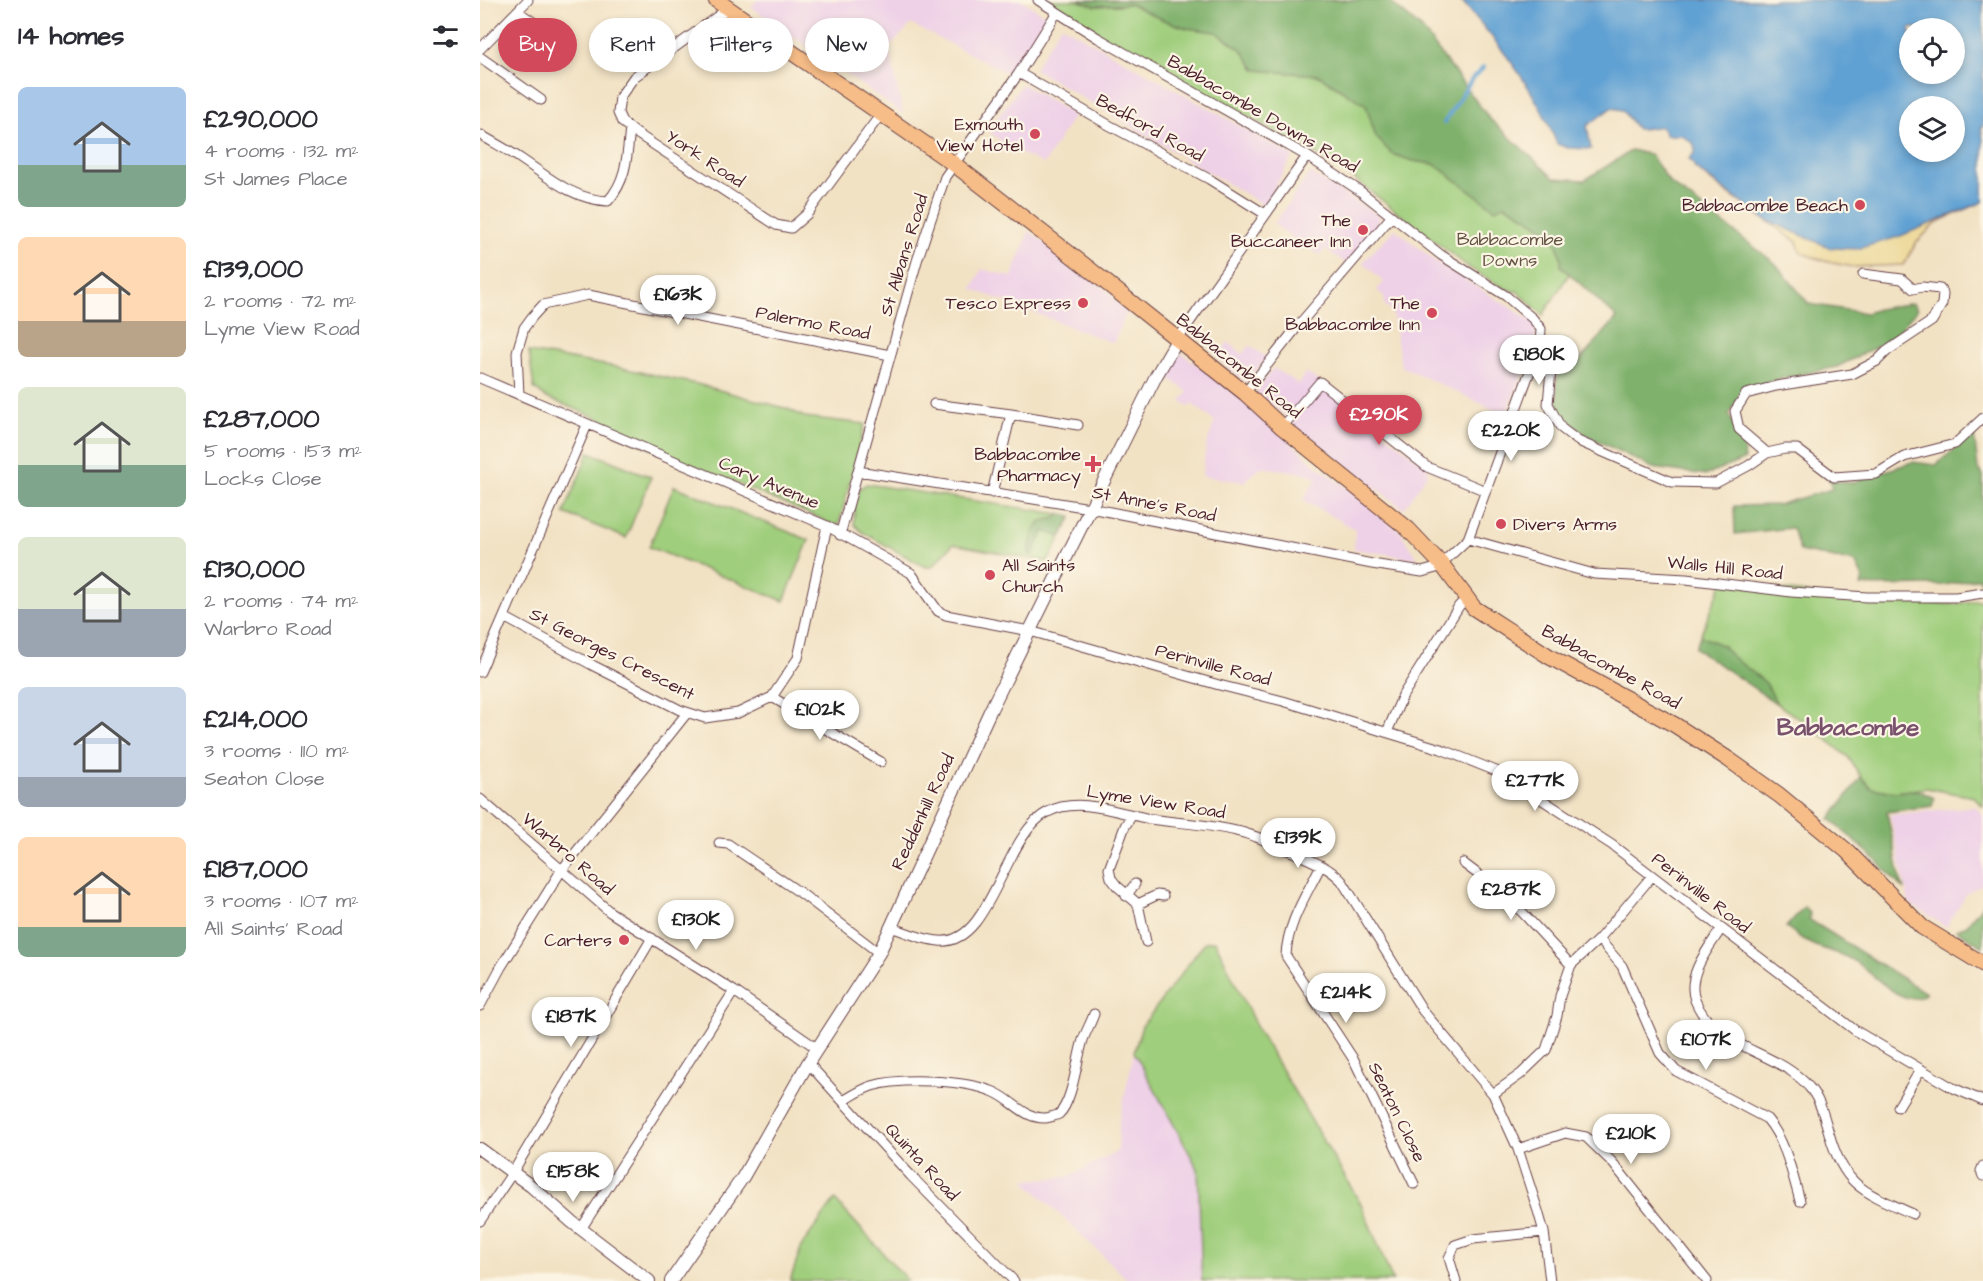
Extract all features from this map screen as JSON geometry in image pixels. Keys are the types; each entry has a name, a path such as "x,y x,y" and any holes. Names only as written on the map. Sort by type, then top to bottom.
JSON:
{"main road":[{"name":"Babbacombe Road","path":"723,4 954,164 1245,393 1282,427 1408,529 1441,566 1473,608 1550,657 1675,725 1728,759 1779,795 1847,851 1922,927 1983,964"}],"street":[{"path":"480,49 528,0"},
{"name":"Babbacombe Downs Road","path":"1038,0 1098,38 1307,156 1360,191 1441,255 1506,296 1541,329 1540,344 1553,347 1548,404 1561,428 1578,441 1672,482 1716,483 1767,453"},
{"path":"481,135 551,181 592,201 608,201 618,189 625,165 630,128 622,122 618,113 620,97 634,77 723,4"},
{"path":"517,11 527,18"},
{"name":"St Albans Road","path":"840,535 917,261 945,177 1019,73 1058,12"},
{"path":"480,57 541,100"},
{"name":"Bedford Road","path":"1019,73 1209,179 1265,214"},
{"name":"York Road","path":"630,128 776,225 791,228 807,214 881,114"},
{"path":"1177,340 1307,156"},
{"path":"1245,393 1297,327 1391,217"},
{"path":"1863,273 1902,279 1913,289 1922,287 1940,289 1943,294 1942,304 1932,321 1887,351 1877,361 1852,374 1776,386 1746,394 1735,411 1739,429 1767,453 1785,448 1797,449 1834,477 1846,478 1876,474 1904,457 1955,444 1983,418"},
{"name":"Palermo Road","path":"519,395 517,352 524,328 543,305 588,295 890,355"},
{"name":"Reddenhill Road","path":"671,1281 743,1177 808,1063 879,953 986,719 1156,376 1177,340"},
{"path":"1441,566 1468,538 1540,344"},
{"name":"Cary Avenue","path":"480,378 827,526 911,573 938,611 946,615 1030,631"},
{"path":"1282,427 1320,382 1427,467 1486,491"},
{"path":"934,404 1078,425"},
{"path":"992,493 1011,414"},
{"path":"480,672 587,424"},
{"name":"St Anne's Road","path":"858,471 1090,508 1372,564 1422,572 1441,566"},
{"path":"827,526 798,658 772,697 881,762"},
{"name":"Walls Hill Road","path":"1468,538 1594,574 1686,579 1791,592 1867,597 1956,597 1983,593"},
{"path":"1387,732 1403,694 1459,606 1466,599"},
{"name":"St Georges Crescent","path":"504,616 594,666 687,713 705,718 722,717 738,713 772,697"},
{"name":"Perinville Road","path":"1030,631 1387,732 1441,749 1502,774 1612,845 1856,1031 1951,1087 1983,1101"},
{"path":"480,1006 501,967 561,871 687,713"},
{"name":"Warbro Road","path":"480,799 610,912 734,991 818,1049"},
{"name":"Lyme View Road","path":"891,927 939,941 953,939 967,933 985,910 1023,834 1034,819 1050,810 1067,805 1237,831 1272,843 1333,871 1342,881 1424,1011 1493,1094 1518,1149 1544,1232 1550,1281"},
{"path":"1132,815 1125,826 1109,869 1111,878 1126,896 1138,904 1146,942"},
{"path":"719,843 728,844 802,894 879,953"},
{"path":"1463,863 1522,912 1571,965"},
{"name":"Seaton Close","path":"1321,865 1292,924 1286,942 1286,956 1354,1060 1414,1184"},
{"path":"1493,1094 1521,1074 1546,1050 1557,1016 1560,996 1571,965 1599,939 1652,876"},
{"path":"1126,896 1136,884"},
{"path":"1138,904 1157,895 1163,896"},
{"path":"1720,929 1693,978 1694,997 1702,1015 1722,1035 1789,1070 1809,1087 1820,1105 1833,1150 1841,1167 1860,1190 1912,1214"},
{"path":"480,1221 513,1172 652,938"},
{"path":"1599,939 1622,966 1660,1053 1676,1071 1767,1119 1775,1129 1789,1160 1800,1201"},
{"path":"580,1229 734,991"},
{"path":"843,1101 870,1086 933,1081 974,1086 993,1091 1009,1099 1026,1115 1034,1118 1053,1116 1059,1113 1067,1099 1083,1040 1094,1014"},
{"name":"Quinta Road","path":"808,1063 911,1176 1014,1281"},
{"path":"1898,1107 1921,1069"},
{"path":"1518,1149 1565,1133 1586,1137 1619,1172 1707,1281"},
{"path":"480,1149 513,1172 580,1229 649,1281"},
{"path":"1983,1166 1981,1171 1983,1176"},
{"path":"1456,1281 1449,1258 1455,1245 1473,1239 1544,1232"}],"shaded area":[{"path":"757,0 1022,0 1046,16 1009,74 911,24 889,48 889,18 805,18 805,45 793,37 793,18 767,18 751,7"},
{"path":"1061,25 1293,156 1264,205 1034,69"},
{"path":"889,48 903,114 843,72 889,72"},
{"path":"1022,84 1074,115 1044,164 1015,151 988,131"},
{"path":"1310,173 1381,217 1353,259 1345,263 1325,249 1320,255 1306,248 1274,224"},
{"path":"1395,229 1435,261 1537,324 1535,342 1527,366 1505,415 1401,366 1392,311 1384,304 1384,296 1377,290 1384,282 1363,262"},
{"path":"1029,231 1106,290 1127,312 1113,343 972,289 982,269 1012,277"},
{"path":"1228,342 1243,354 1249,345 1267,358 1245,382 1218,358"},
{"path":"1181,353 1240,397 1317,466 1372,507 1373,512 1399,530 1418,559 1354,549 1355,529 1303,500 1317,478 1306,473 1261,467 1244,482 1202,476 1206,446 1215,421 1192,404 1189,407 1181,401 1188,392 1165,375"},
{"path":"1273,368 1299,384 1305,372 1427,467 1428,473 1404,509 1291,423 1287,417 1256,393"},
{"path":"1975,806 1983,816 1983,884 1967,893 1946,927 1909,903 1890,815"},
{"path":"1134,1052 1198,1169 1202,1281 1129,1281 1024,1180 1068,1177 1118,1151 1119,1121"}],"green space":[{"name":"Babbacombe Downs","path":"1045,0 1076,0 1096,6 1130,4 1187,28 1216,32 1242,50 1256,70 1318,75 1366,105 1376,137 1413,161 1434,164 1495,209 1505,205 1543,228 1556,245 1560,254 1561,266 1569,274 1543,315 1518,292 1504,288 1471,269 1340,168 1106,38"},
{"path":"1076,0 1388,0 1422,29 1489,118 1554,178 1585,180 1632,150 1651,155 1669,182 1775,263 1809,304 1866,313 1913,303 1917,310 1895,335 1837,367 1783,378 1741,392 1729,415 1743,446 1745,459 1707,475 1653,468 1584,434 1557,413 1557,353 1571,370 1617,318 1561,266 1557,245 1543,228 1505,205 1495,209 1434,164 1413,161 1392,154 1376,137 1366,105 1318,75 1256,70 1242,50 1216,32 1187,28 1130,4 1096,6"},
{"path":"529,352 617,367 701,385 788,409 804,417 865,424 838,528 817,517 617,434 600,419 545,397 534,388"},
{"path":"1974,433 1978,469 1983,475 1983,586 1979,578 1945,585 1861,586 1863,578 1855,562 1800,551 1792,528 1735,534 1734,506 1777,505 1832,489 1830,480 1850,483 1912,462 1936,465"},
{"path":"589,452 651,477 626,538 564,513"},
{"path":"867,484 1072,516 1048,562 953,544 932,567 925,567 862,532 854,524 857,495 862,486"},
{"path":"674,486 809,540 784,601 649,547"},
{"path":"1059,514 1072,516 1061,537 1044,531 1032,555 1029,554 1033,534 1038,525 1056,518"},
{"path":"1723,581 1868,602 1956,604 1983,601 1983,806 1974,797 1926,788 1895,792 1871,788 1848,757 1809,725 1777,704 1765,683 1729,654 1724,646 1700,636"},
{"path":"1700,636 1724,646 1729,654 1766,683 1777,704 1695,648"},
{"path":"1861,777 1871,788 1895,792 1918,790 1934,798 1932,806 1887,812 1904,890 1874,858 1830,819"},
{"path":"1983,904 1983,947 1956,930 1967,925"},
{"path":"1804,907 1810,914 1809,919 1926,993 1917,998 1908,998 1898,994 1852,960 1802,939 1786,927"},
{"path":"1215,941 1259,1032 1361,1204 1393,1281 1202,1281 1198,1169 1134,1052 1142,1026 1205,942"},
{"path":"835,1200 908,1281 790,1281 802,1245"}],"sand":[{"name":"Babbacombe Beach","path":"1899,154 1899,162 1960,162 1983,202 1936,223 1917,242 1903,265 1853,267 1801,253 1797,242 1695,168"}],"water":[{"path":"1461,0 1983,0 1983,126 1981,127 1983,202 1898,237 1857,249 1831,248 1764,219 1695,168 1689,159 1695,152 1694,144 1681,135 1666,135 1662,127 1637,129 1622,110 1611,108 1587,126 1591,149 1568,148 1557,144 1538,104 1503,50"}],"waterway":[{"path":"1444,123 1472,79 1484,67"}],"place":[{"name":"Exmouth View Hotel","path":"1035,134"},
{"name":"Babbacombe Beach","path":"1860,205"},
{"name":"The Buccaneer Inn","path":"1363,230"},
{"name":"Tesco Express","path":"1083,303"},
{"name":"The Babbacombe Inn","path":"1432,313"},
{"name":"Babbacombe Pharmacy","path":"1093,464"},
{"name":"Divers Arms","path":"1501,524"},
{"name":"All Saints Church","path":"990,575"},
{"name":"Carters","path":"624,940"}],"district":[{"name":"Babbacombe","path":"1848,728"}]}
